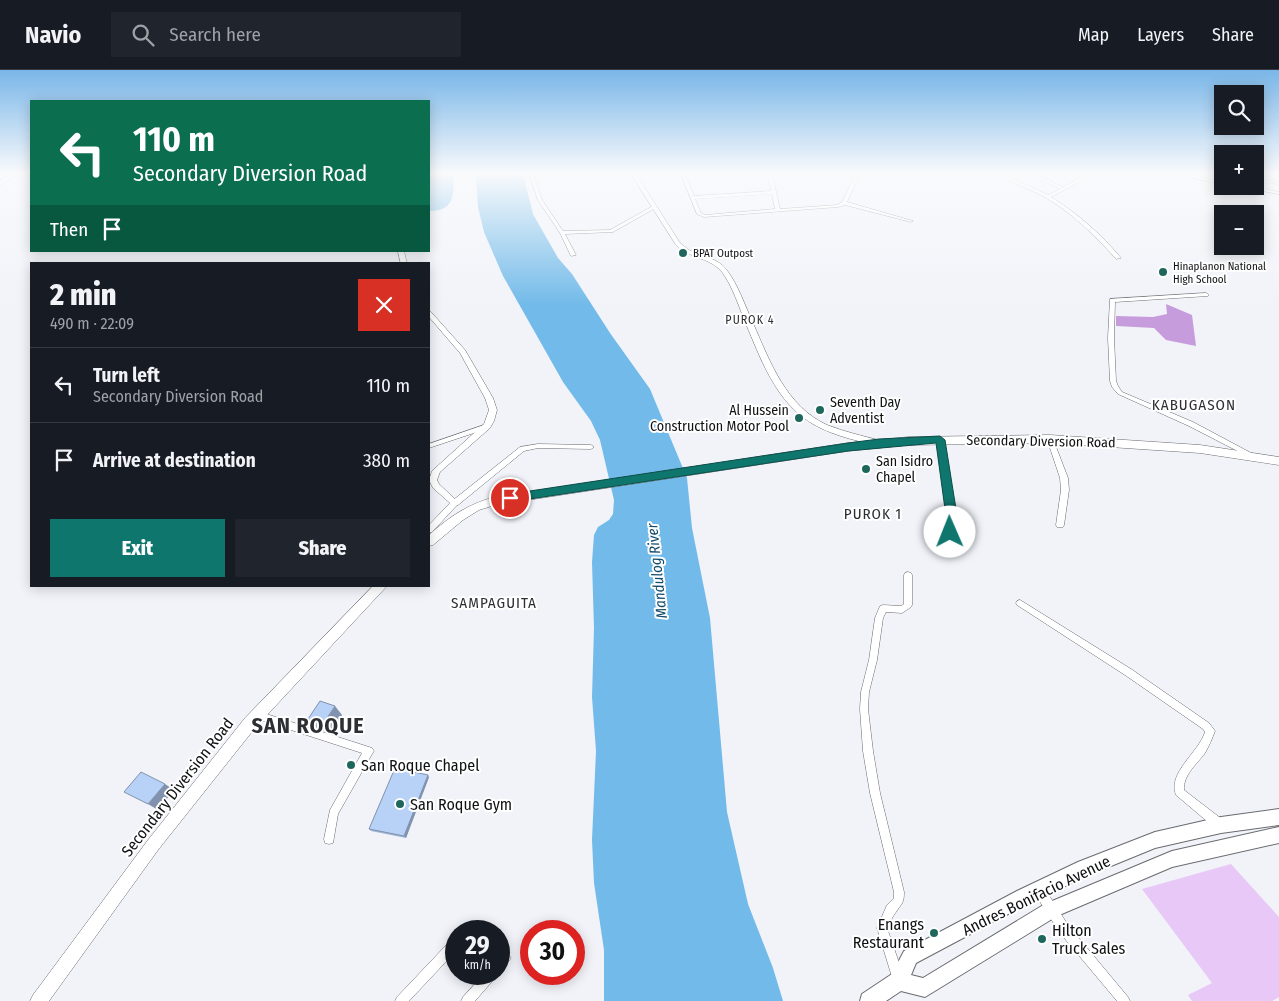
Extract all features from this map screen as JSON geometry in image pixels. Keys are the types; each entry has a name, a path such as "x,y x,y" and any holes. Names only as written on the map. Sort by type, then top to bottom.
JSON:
{"highway":[{"name":"Andres Bonifacio Avenue","path":"873,998 899,981 910,957 1084,868 1155,840 1221,825 1279,817"},
{"name":"Andres Bonifacio Avenue","path":"899,981 925,988 1051,910 1172,859 1279,835"}],"main road":[{"name":"Secondary Diversion Road","path":"430,541 456,518 470,509 510,498 879,443 940,440 1050,439 1191,448 1279,461"},
{"name":"Secondary Diversion Road","path":"38,1001 153,845 257,715 372,592"}],"street":[{"path":"552,217 573,255"},
{"path":"562,233 611,231 636,217"},
{"path":"662,217 681,248 709,258 724,271 765,358 792,405 805,416 827,428 879,443"},
{"path":"898,217 911,221"},
{"path":"1079,217 1118,258"},
{"path":"1206,295 1112,300 1111,338 1115,387 1120,393 1191,424 1250,456"},
{"path":"430,314 463,352 489,398 493,410 487,426 440,467 434,475 433,480 436,486 455,503"},
{"path":"430,446 487,426"},
{"path":"1050,439 1064,478 1065,490 1060,525"},
{"path":"940,440 950,509 950,532"},
{"path":"430,529 455,503 518,451 533,446 591,448"},
{"path":"899,981 882,928 890,909 899,900 898,892 880,816 868,751 864,709 865,692 873,660 879,618 883,608 890,607 902,610 908,605 908,575"},
{"path":"1020,603 1128,672 1206,726 1210,731 1208,739 1199,755 1179,781 1179,792 1221,825"},
{"path":"257,715 369,751 333,813 328,839"},
{"path":"1039,890 1064,928 1124,1001"},
{"path":"401,1001 445,955"},
{"path":"467,1001 481,985"}],"shaded area":[{"path":"1166,304 1192,315 1196,346 1166,340 1154,328 1116,326 1116,316 1153,317 1167,314"},
{"path":"1231,864 1279,917 1279,997 1272,1001 1192,1001 1188,995 1212,983 1142,889"}],"water":[{"name":"Mandulog River","path":"481,217 535,217 558,258 572,274 610,333 650,389 687,478 692,528 710,618 727,812 748,904 773,968 783,1001 604,1001 604,950 594,883 592,840 596,751 592,697 594,628 592,562 594,535 598,527 609,520 613,514 614,500 600,440 591,421 563,382 503,276 484,232"}],"building":[{"path":"320,701 335,706 323,724 308,719"},
{"name":"San Roque Gym","path":"395,768 428,775 404,836 369,829"},
{"path":"141,772 165,784 148,804 124,792"}],"place":[{"name":"BPAT Outpost","path":"683,253"},
{"name":"Hinaplanon National High School","path":"1163,272"},
{"name":"Seventh Day Adventist","path":"820,410"},
{"name":"Al Hussein Construction Motor Pool","path":"799,418"},
{"name":"San Isidro Chapel","path":"866,469"},
{"name":"San Roque Chapel","path":"351,765"},
{"name":"San Roque Gym","path":"400,804"},
{"name":"Enangs Restaurant","path":"934,933"},
{"name":"Hilton Truck Sales","path":"1042,939"}],"district":[{"name":"PUROK 4","path":"750,320"},
{"name":"KABUGASON","path":"1194,405"},
{"name":"PUROK 1","path":"873,514"},
{"name":"SAMPAGUITA","path":"494,603"},
{"name":"SAN ROQUE","path":"308,725"}],"route":[{"path":"510,498 848,447 879,443 940,440 950,509 950,532"}]}
